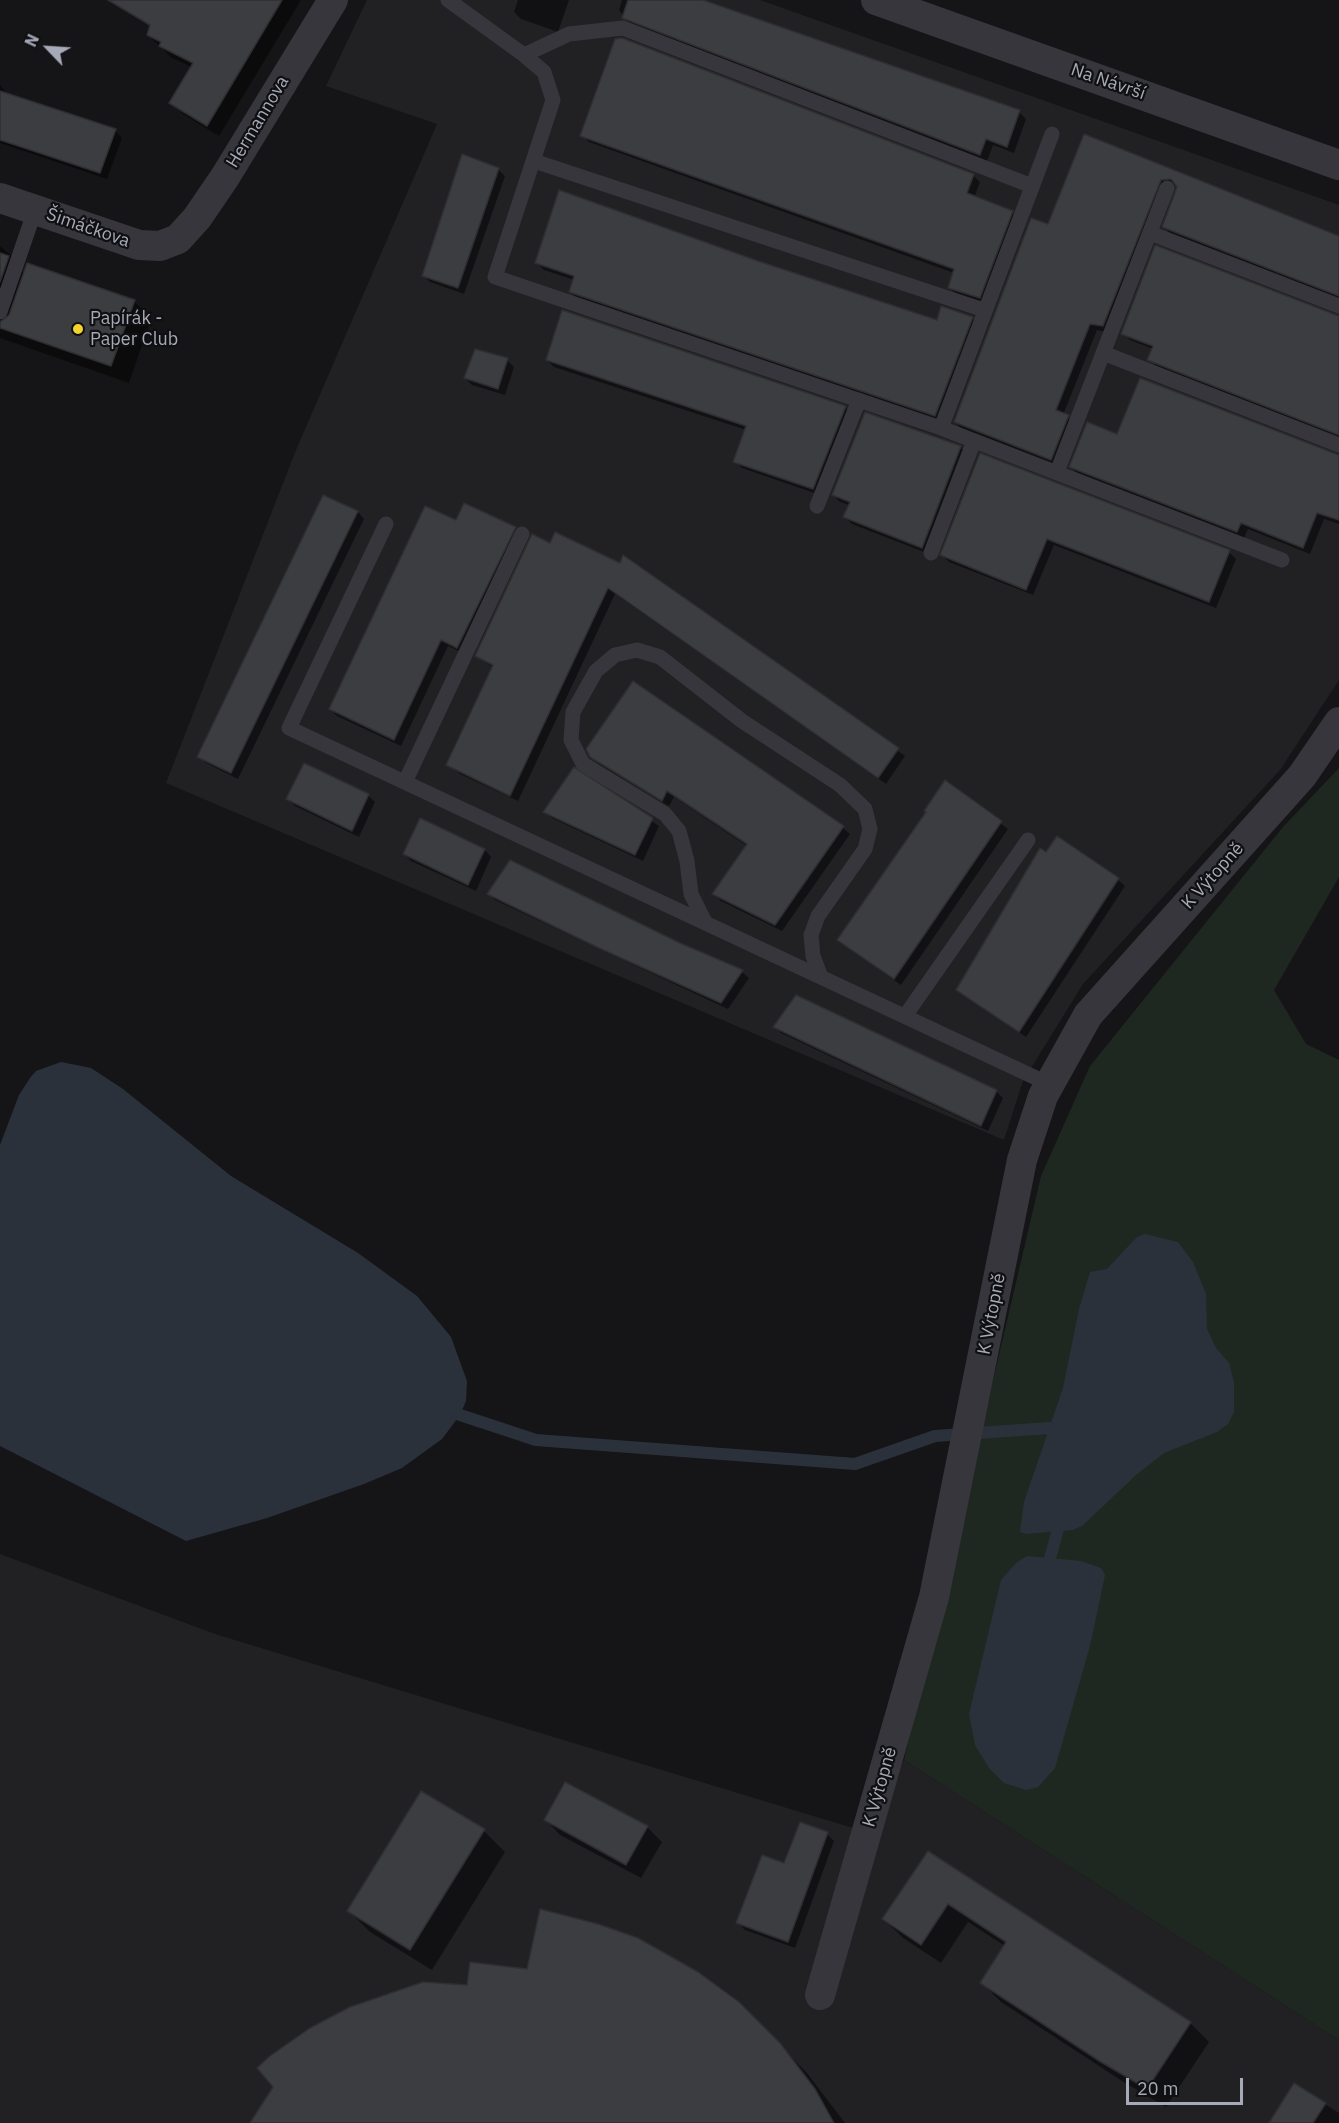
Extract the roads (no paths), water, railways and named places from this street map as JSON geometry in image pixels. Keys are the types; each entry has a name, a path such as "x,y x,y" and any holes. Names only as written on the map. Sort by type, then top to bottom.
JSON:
{"street":[{"name":"Hermannova","path":"178,239 197,218 225,177 333,0"},
{"name":"Na Návrší","path":"876,0 1339,165"},
{"name":"Šimáčkova","path":"0,198 139,245 160,246 178,239"},
{"name":"K Výtopně","path":"820,1995 934,1597 1022,1160 1049,1084 1088,1015 1302,776 1339,722"}],"lane":[{"path":"448,0 544,72 553,100 495,277 941,428 1282,560"},
{"path":"524,55 569,34 623,28 1032,186"},
{"path":"941,428 1052,134"},
{"path":"534,161 984,310"},
{"path":"1057,472 1167,188"},
{"path":"0,312 34,210"},
{"path":"1150,233 1339,306"},
{"path":"1103,353 1339,445"},
{"path":"817,506 859,400"},
{"path":"931,553 974,441"},
{"path":"386,524 289,728 1049,1084"},
{"path":"405,782 522,534"},
{"path":"705,922 691,894 687,861 679,831 665,814 583,764 571,740 573,712 596,671 615,655 637,650 660,657 742,720 840,785 865,809 870,829 865,849 818,915 812,936 813,956 821,977"},
{"path":"904,1016 1028,840"}],"waterway":[{"path":"445,1410 536,1440 855,1464 935,1436 1050,1428 1057,1441"},
{"path":"1050,1558 1062,1515"}],"place":[{"name":"Papírák - Paper Club","path":"78,329"}]}
